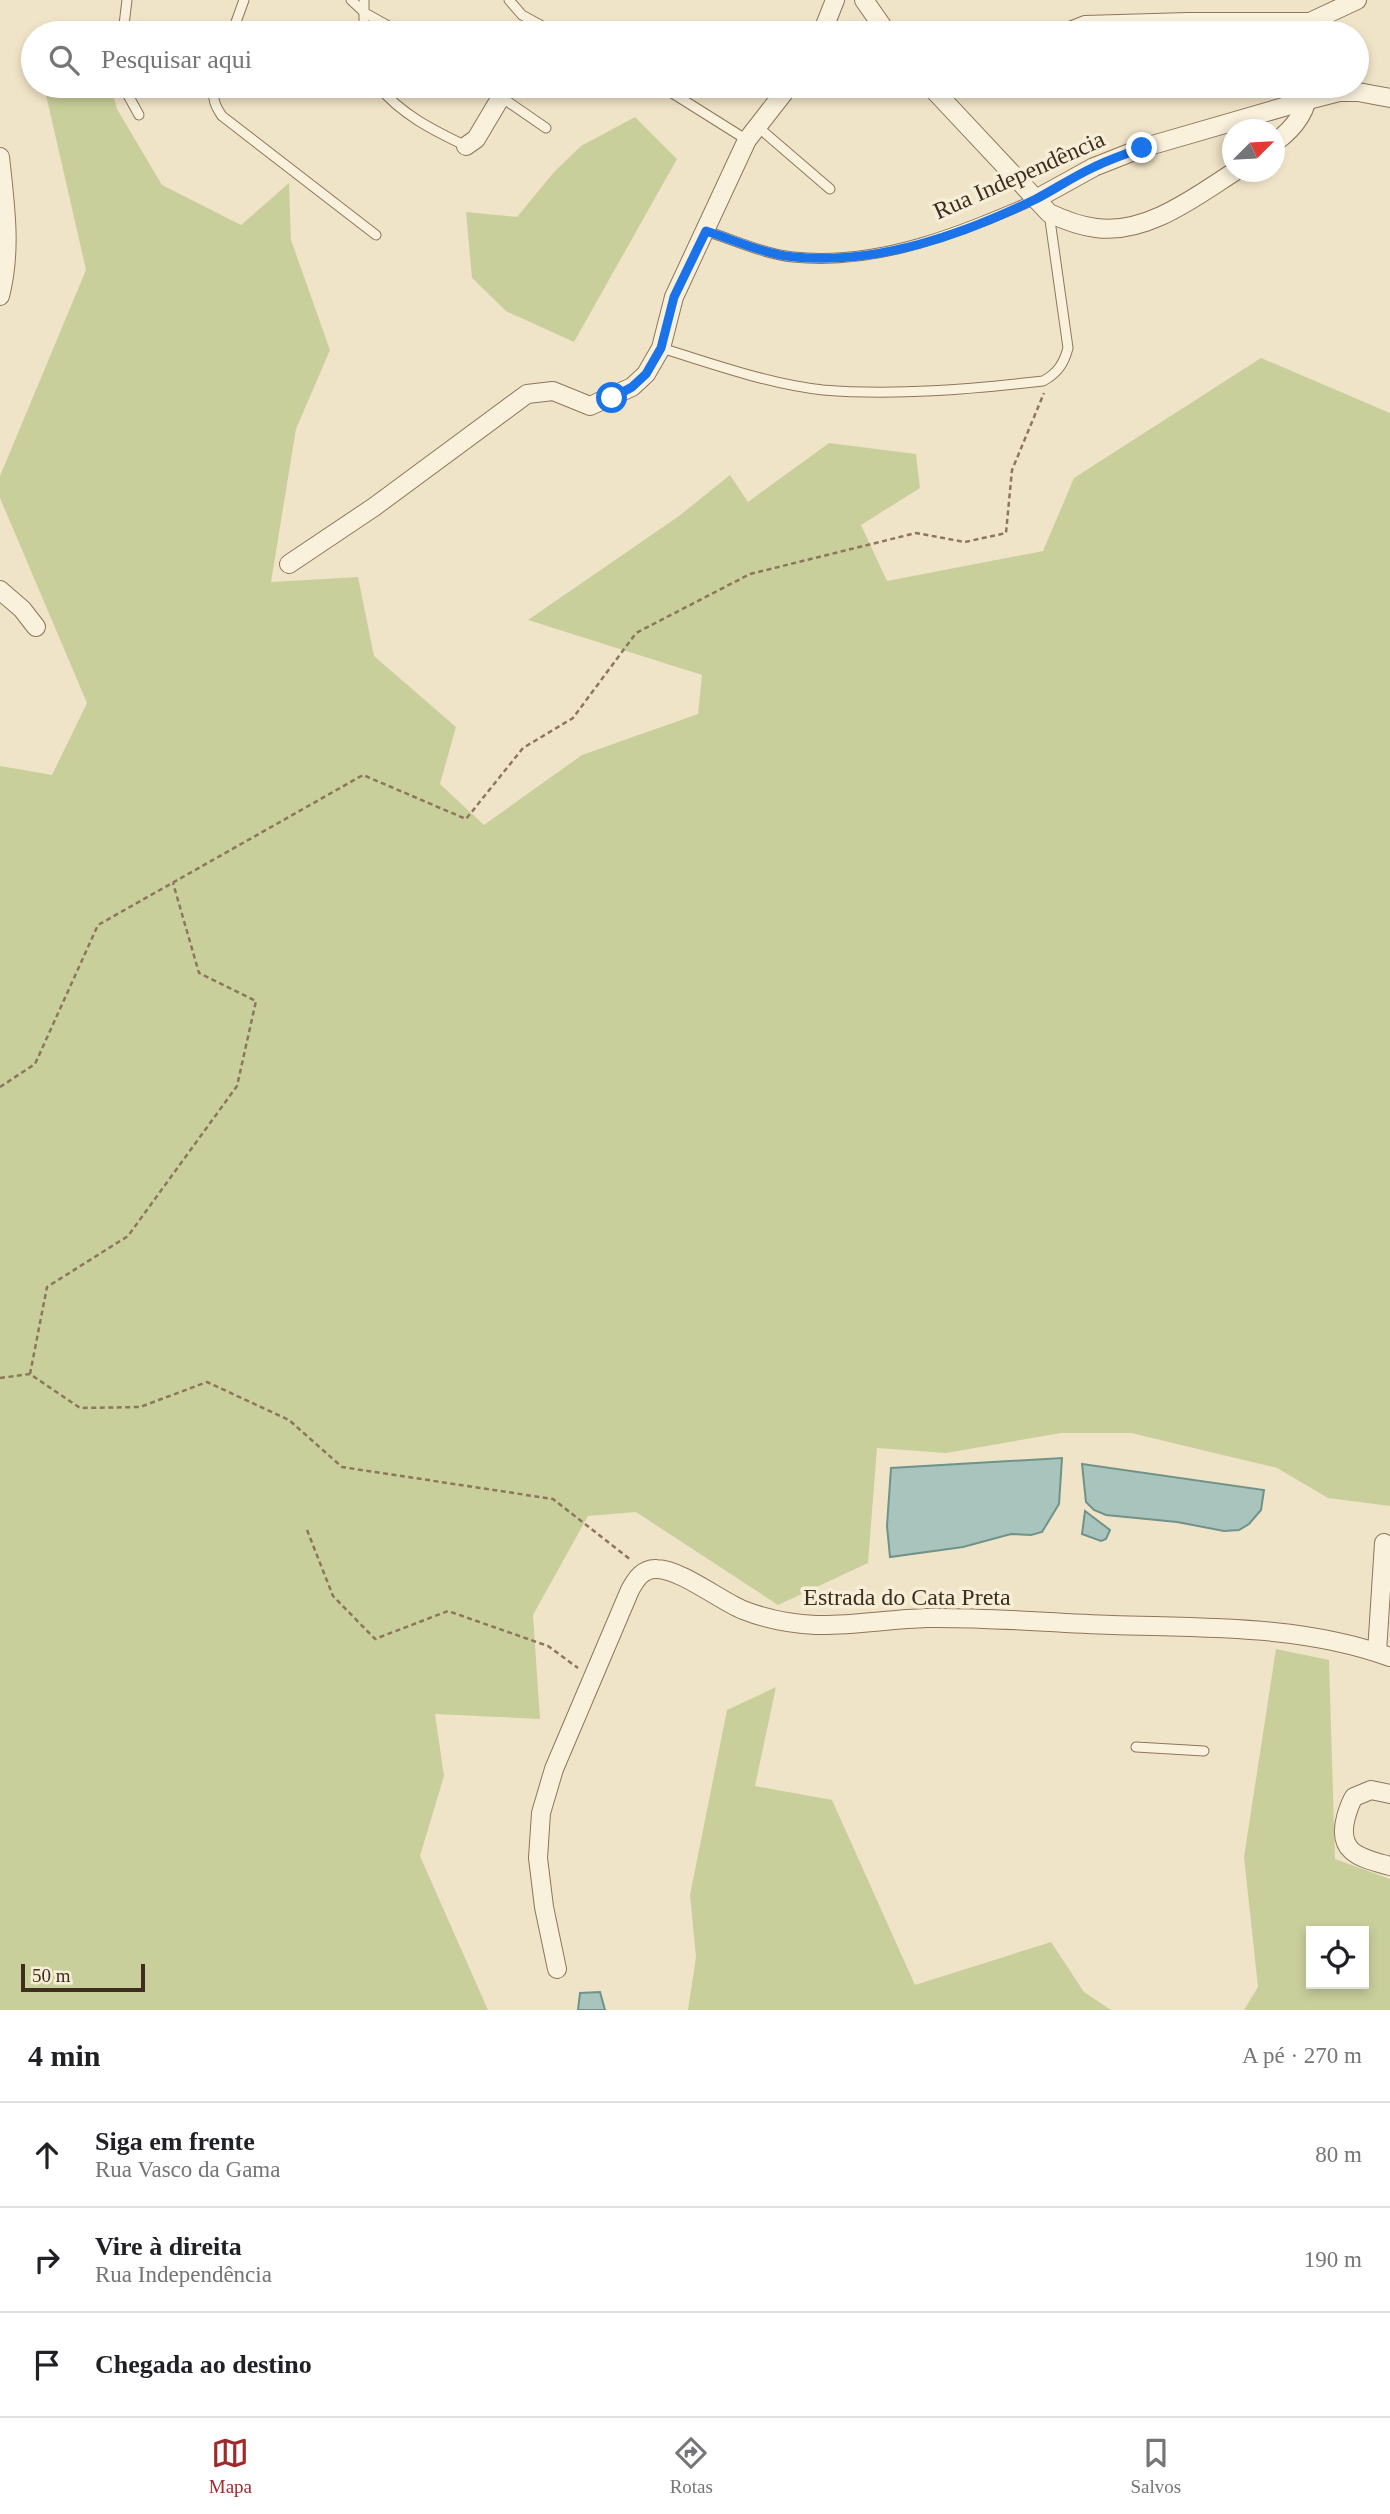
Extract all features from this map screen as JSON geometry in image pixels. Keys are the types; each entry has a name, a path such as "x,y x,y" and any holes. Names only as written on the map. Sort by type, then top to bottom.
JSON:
{"street":[{"path":"827,21 835,0"},
{"path":"864,0 879,21"},
{"path":"1322,21 1357,0"},
{"name":"Rua Independência","path":"1369,94 1390,98"},
{"path":"466,146 476,139 500,98"},
{"path":"289,564 374,507 527,394 553,391 590,406 632,387 646,374 661,348 674,297 752,133 780,98"},
{"path":"941,98 1049,214 1074,224 1098,229 1124,228 1155,218 1222,179"},
{"name":"Rua Independência","path":"1035,199 1094,167 1142,148 1293,98"},
{"path":"1285,134 1298,121 1306,98"},
{"path":"0,157 8,217 7,260 0,296"},
{"path":"0,590 22,609 36,627"},
{"path":"1383,1655 1384,1543"},
{"name":"Estrada do Cata Preta","path":"645,1571 658,1569 672,1573 743,1610 778,1621 816,1625 928,1618 1235,1629 1310,1637 1383,1655"},
{"path":"557,1969 544,1907 538,1858 541,1813 554,1769 592,1678 630,1590 645,1571"},
{"path":"1390,1794 1371,1790 1362,1792 1350,1802 1343,1827 1346,1846 1354,1853 1390,1866"}],"lane":[{"path":"124,21 127,0"},
{"path":"236,21 244,0"},
{"path":"351,0 365,13 379,21"},
{"path":"364,0 365,21"},
{"path":"509,0 522,15 533,21"},
{"path":"129,98 139,115"},
{"path":"213,98 222,116 376,235"},
{"path":"389,98 422,125 466,146"},
{"path":"502,98 546,128"},
{"path":"684,98 752,133 831,188"},
{"name":"Rua Independência","path":"706,231 792,257 851,256 881,253 942,237 1035,199"},
{"path":"661,348 756,377 821,390 886,392 979,388 1043,381 1063,365 1068,348 1049,214"},
{"path":"1136,1747 1204,1751"}],"path":[{"path":"0,1087 35,1064 98,925 363,775 466,819 523,747 573,718 636,633 750,574 916,533 965,542 1006,533 1012,470 1051,377"},
{"path":"30,1374 47,1287 128,1236 237,1086 256,1001 199,973 173,883"},
{"path":"0,1378 30,1374 79,1408 140,1407 207,1382 289,1420 342,1467 553,1499 645,1571"},
{"path":"307,1530 333,1596 375,1639 448,1611 548,1646 592,1678"}],"green space":[{"path":"47,98 114,98 117,109 162,185 241,225 289,183 291,240 330,350 296,429 271,582 358,577 374,656 456,727 440,784 484,825 582,755 698,714 702,675 528,620 679,516 730,475 748,502 829,443 916,454 920,488 861,525 887,581 1043,551 1074,478 1261,358 1390,413 1390,1506 1328,1498 1277,1468 1131,1433 1061,1433 946,1453 877,1448 868,1563 778,1605 636,1512 588,1516 533,1615 540,1719 435,1714 444,1776 420,1856 488,2010 0,2010 0,766 52,775 87,703 0,498 0,476 86,270"},
{"path":"635,117 677,159 574,342 506,311 472,278 466,212 517,217 554,172 581,146"},
{"path":"1276,1649 1329,1660 1335,1859 1390,1879 1390,2010 1244,2010 1258,1987 1244,1857"},
{"path":"776,1687 755,1786 832,1800 915,1985 1051,1942 1084,1992 1111,2010 688,2010 696,1957 690,1895 727,1710"}],"water":[{"path":"1062,1458 1059,1504 1042,1532 1031,1535 1011,1534 963,1547 890,1557 887,1526 891,1468"},
{"path":"1082,1464 1264,1490 1261,1510 1249,1524 1239,1530 1224,1531 1177,1522 1106,1515 1094,1510 1086,1502"},
{"path":"1085,1511 1110,1530 1106,1539 1101,1541 1082,1534"},
{"path":"600,1992 605,2010 578,2010 580,1993"}],"route":[{"path":"612,398 632,387 646,374 661,348 674,297 706,231 792,257 881,253 917,245 979,223 1035,199 1094,167 1142,148"}]}
